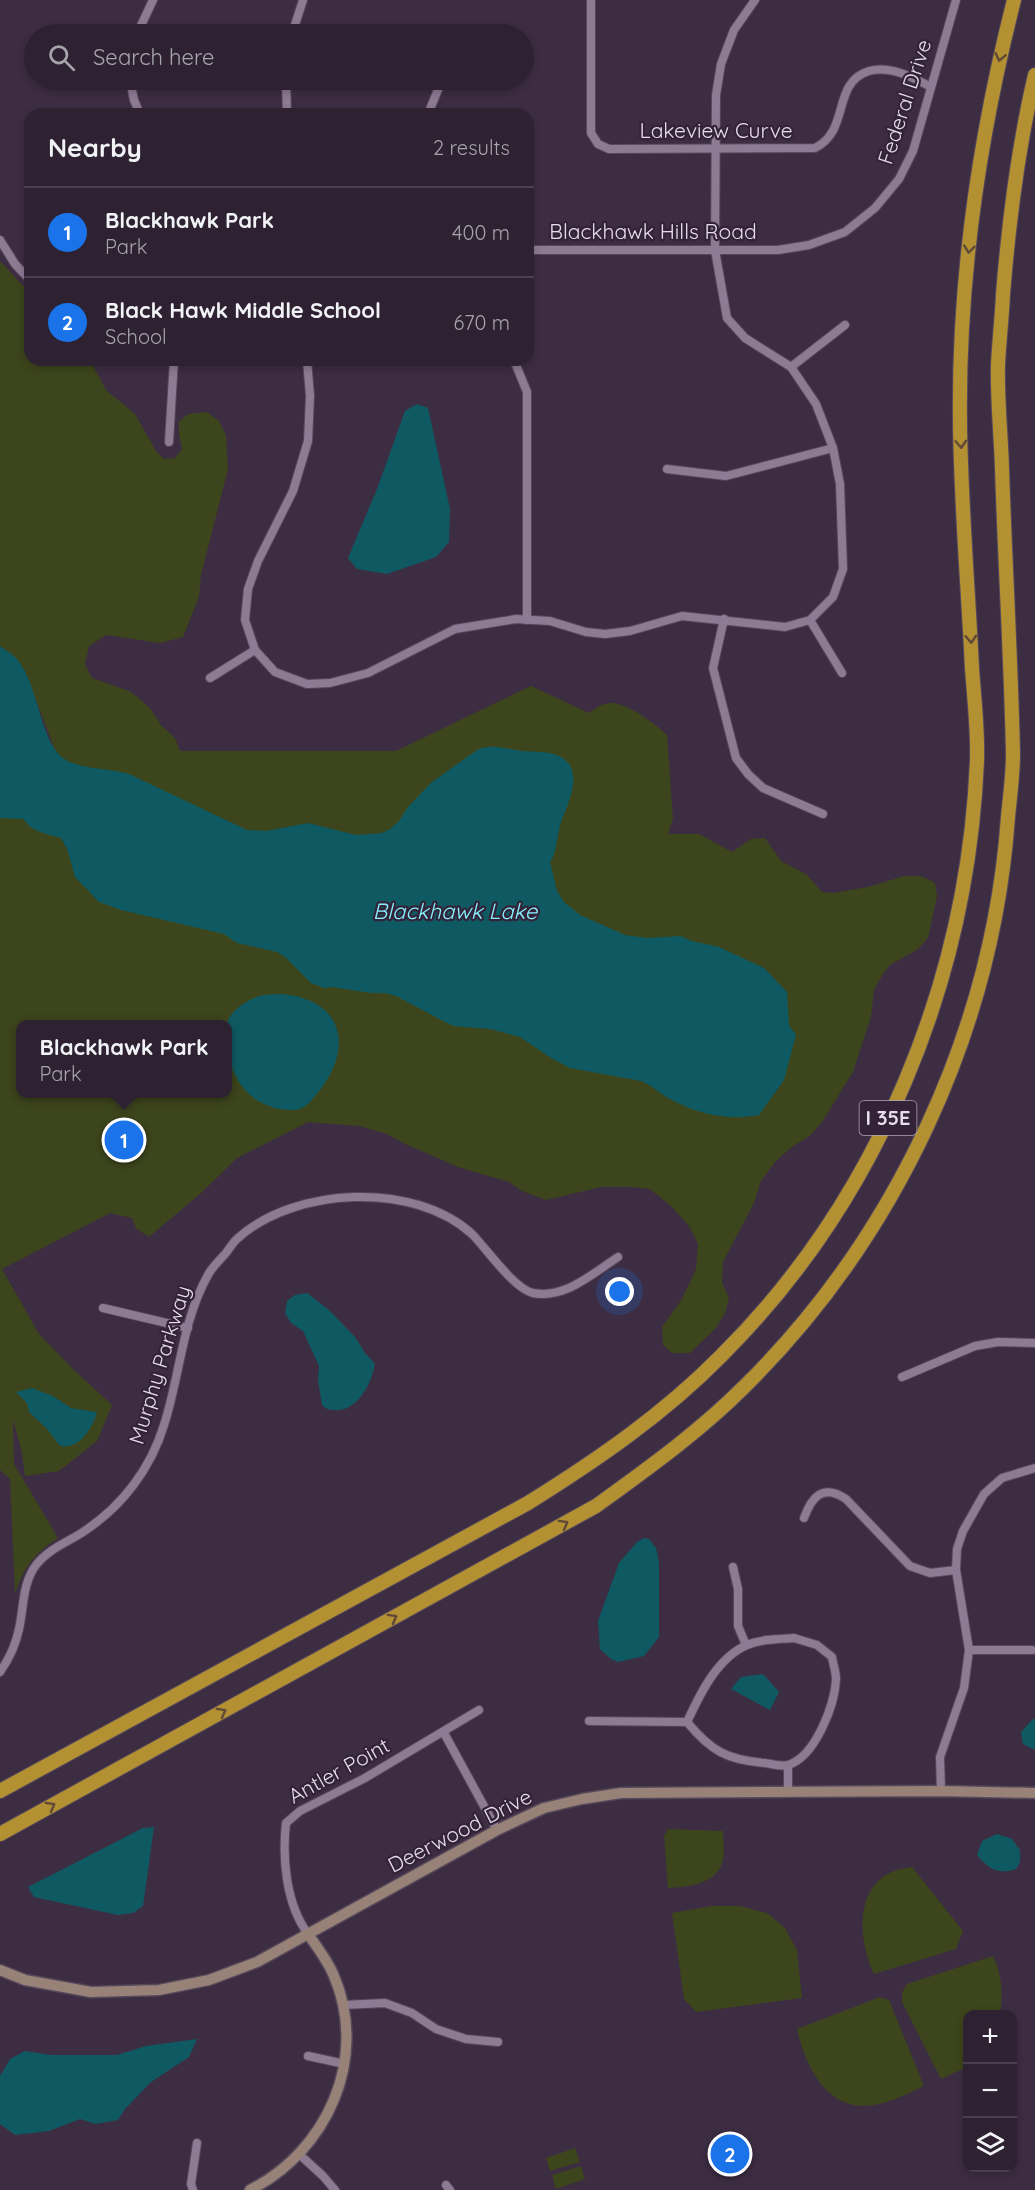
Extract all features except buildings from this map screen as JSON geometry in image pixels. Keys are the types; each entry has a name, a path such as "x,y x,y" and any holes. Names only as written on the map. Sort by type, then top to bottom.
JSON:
{"highway":[{"name":"I 35E","path":"0,1791 528,1503 592,1463 657,1414 721,1357 779,1292 818,1241 859,1177 900,1095 928,1025 948,957 969,848 977,758 960,423 964,301 973,205 999,58 1014,0"},
{"name":"I 35E","path":"0,1834 596,1506 673,1450 744,1388 797,1330 832,1286 889,1201 926,1131 962,1044 995,922 1005,860 1013,758 998,365 1009,219 1035,75"}],"street":[{"path":"142,24 153,0"},
{"path":"295,24 303,0"},
{"name":"Lakeview Curve","path":"591,0 591,133 598,144 609,149 815,148 825,143 833,134 847,90 858,75 881,68 913,77 931,87"},
{"path":"308,366 310,396 308,441 293,491 258,561 248,589 245,620 255,650 276,672 307,684 330,683 368,673 455,629 516,619 550,621 586,632 605,634 630,631 682,616 785,627 810,620 833,597 843,569 840,484 833,448 816,404 791,367 745,338 727,318 715,250 716,94 721,64 734,30 755,0"},
{"name":"Federal Drive","path":"778,250 810,245 845,232 875,208 899,179 912,152 956,0"},
{"path":"132,90 137,108"},
{"path":"286,90 287,108"},
{"path":"430,108 438,90"},
{"path":"0,240 24,274"},
{"name":"Blackhawk Hills Road","path":"534,250 778,250"},
{"path":"791,367 845,325"},
{"path":"169,442 174,366"},
{"path":"516,366 527,392 527,620"},
{"path":"668,470 726,476 833,448"},
{"path":"724,619 713,668 736,758 763,788 823,814"},
{"path":"810,620 842,673"},
{"path":"210,678 255,650"},
{"name":"Murphy Parkway","path":"0,1672 14,1648 25,1589 36,1566 51,1550 86,1531 110,1512 130,1491 147,1466 164,1427 188,1328 208,1274 237,1238 276,1213 320,1199 381,1197 426,1208 449,1219 471,1234 505,1272 528,1292 552,1294 571,1288 618,1257"},
{"path":"103,1308 188,1328"},
{"path":"902,1377 975,1346 998,1342 1035,1343"},
{"path":"941,1791 940,1757 964,1688 969,1650 956,1570 957,1549 963,1531 984,1494 1002,1478 1035,1468"},
{"path":"804,1518 809,1504 815,1497 826,1492 837,1493 846,1499 910,1566 930,1573 956,1570"},
{"path":"733,1567 738,1589 738,1626 746,1646"},
{"path":"794,1638 817,1645 832,1656 836,1679 818,1739 803,1755 788,1766 748,1762 721,1754 699,1737 687,1722 713,1676 729,1659 746,1646 771,1639 794,1638"},
{"path":"969,1650 1032,1650"},
{"name":"Antler Point","path":"308,1934 299,1922 291,1902 283,1845 286,1823 300,1811 365,1778 444,1733 479,1710"},
{"path":"589,1720 687,1722"},
{"path":"444,1733 497,1830"},
{"path":"788,1766 788,1793"},
{"name":"Deerwood Drive","path":"0,1970 25,1980 91,1992 159,1990 209,1980 247,1965 308,1934 497,1830 544,1808 582,1798 621,1793 941,1791 1035,1793"},
{"path":"250,2190 279,2172 314,2137 331,2109 345,2064 347,2033 343,2006 329,1966 308,1934"},
{"path":"343,2006 385,2003 412,2013 436,2029 466,2039 498,2042"},
{"path":"308,2056 345,2064"},
{"path":"193,2190 191,2184 196,2143"},
{"path":"299,2154 335,2190"}],"shaded area":[{"path":"0,261 24,287 24,366 93,366 106,390 135,414 156,451 164,459 175,458 182,449 179,422 188,414 207,412 219,421 226,435 228,469 201,575 199,597 183,637 160,643 106,635 89,646 85,664 92,678 129,691 150,708 161,725 175,738 180,751 396,751 531,686 589,713 599,706 610,703 624,706 648,720 667,735 673,819 668,834 699,834 732,852 751,839 765,838 781,861 806,874 822,892 833,893 868,887 904,876 921,876 935,883 937,896 928,938 918,949 890,965 874,990 871,1017 853,1072 822,1122 810,1136 793,1146 775,1162 761,1181 754,1203 723,1262 722,1283 729,1298 725,1313 716,1328 690,1353 672,1353 663,1345 662,1327 682,1299 696,1269 698,1244 689,1226 671,1206 650,1189 601,1187 546,1200 522,1191 509,1182 458,1167 387,1134 359,1126 308,1122 237,1158 201,1193 149,1237 136,1228 132,1218 110,1213 2,1269 39,1334 112,1405 97,1441 59,1471 25,1476 22,1453 13,1419 14,1464 58,1538 31,1562 22,1575 15,1594 10,1479 0,1470 0,751 55,750 25,672 15,657 0,646"},
{"path":"668,1829 723,1831 723,1860 715,1874 701,1883 668,1888 664,1836"},
{"path":"912,1867 963,1931 956,1949 874,1974 865,1947 863,1932 866,1902 871,1889 881,1879 894,1871"},
{"path":"711,1906 740,1906 767,1913 785,1928 797,1950 802,1998 696,2012 684,1999 672,1913"},
{"path":"993,1956 1001,1985 1000,2010 963,2010 963,2069 941,2079 902,2002 902,1993 907,1984"},
{"path":"880,1997 889,2000 924,2086 878,2104 862,2106 848,2104 826,2090 818,2079 810,2067 797,2029"},
{"path":"575,2148 580,2162 550,2171 546,2158"},
{"path":"581,2166 585,2179 556,2189 552,2175"}],"water":[{"path":"417,404 428,408 450,509 449,542 436,557 387,574 357,569 348,558 377,489 405,411"},
{"name":"Blackhawk Lake","path":"0,646 15,657 23,668 50,741 66,760 81,766 129,774 247,830 266,831 308,823 356,835 382,833 399,821 408,807 432,782 477,750 494,747 545,752 559,756 572,769 573,778 571,796 550,862 557,891 564,902 580,915 625,935 647,938 680,936 719,947 764,968 787,992 789,1025 796,1035 784,1080 759,1115 735,1117 712,1115 668,1098 641,1081 570,1068 520,1037 490,1029 454,1026 396,996 324,988 311,983 277,952 237,943 224,934 121,910 99,902 75,877 67,849 61,838 35,830 24,819 0,818"},
{"path":"283,994 305,999 321,1007 332,1018 338,1032 339,1047 327,1080 308,1104 297,1110 279,1109 255,1099 238,1081 232,1066 232,1020 229,1019 241,1005 264,995"},
{"path":"307,1293 329,1310 355,1337 375,1364 367,1388 362,1395 356,1402 342,1409 329,1409 322,1405 318,1380 319,1366 303,1331 291,1323 285,1313 287,1301 295,1295"},
{"path":"32,1388 53,1396 71,1408 97,1412 89,1431 73,1445 60,1446 47,1429 29,1412 27,1403 16,1392"},
{"path":"644,1538 649,1539 656,1548 659,1563 659,1637 644,1656 618,1662 600,1649 598,1621 619,1563 637,1542"},
{"path":"763,1674 779,1692 770,1710 731,1689 741,1677"},
{"path":"1035,1719 1035,1750 1023,1744 1021,1732"},
{"path":"154,1827 143,1906 133,1913 118,1915 34,1897 28,1887 143,1828"},
{"path":"997,1834 1012,1839 1020,1850 1020,1862 1016,1869 994,1870 977,1855 982,1841"},
{"path":"197,2039 189,2057 151,2082 125,2109 118,2120 95,2124 80,2119 49,2131 15,2135 0,2124 0,2076 10,2059 25,2051 50,2055 117,2055 146,2046"}],"place":[{"name":"Blackhawk Park","path":"124,1140"},
{"name":"Black Hawk Middle School","path":"730,2154"}]}
